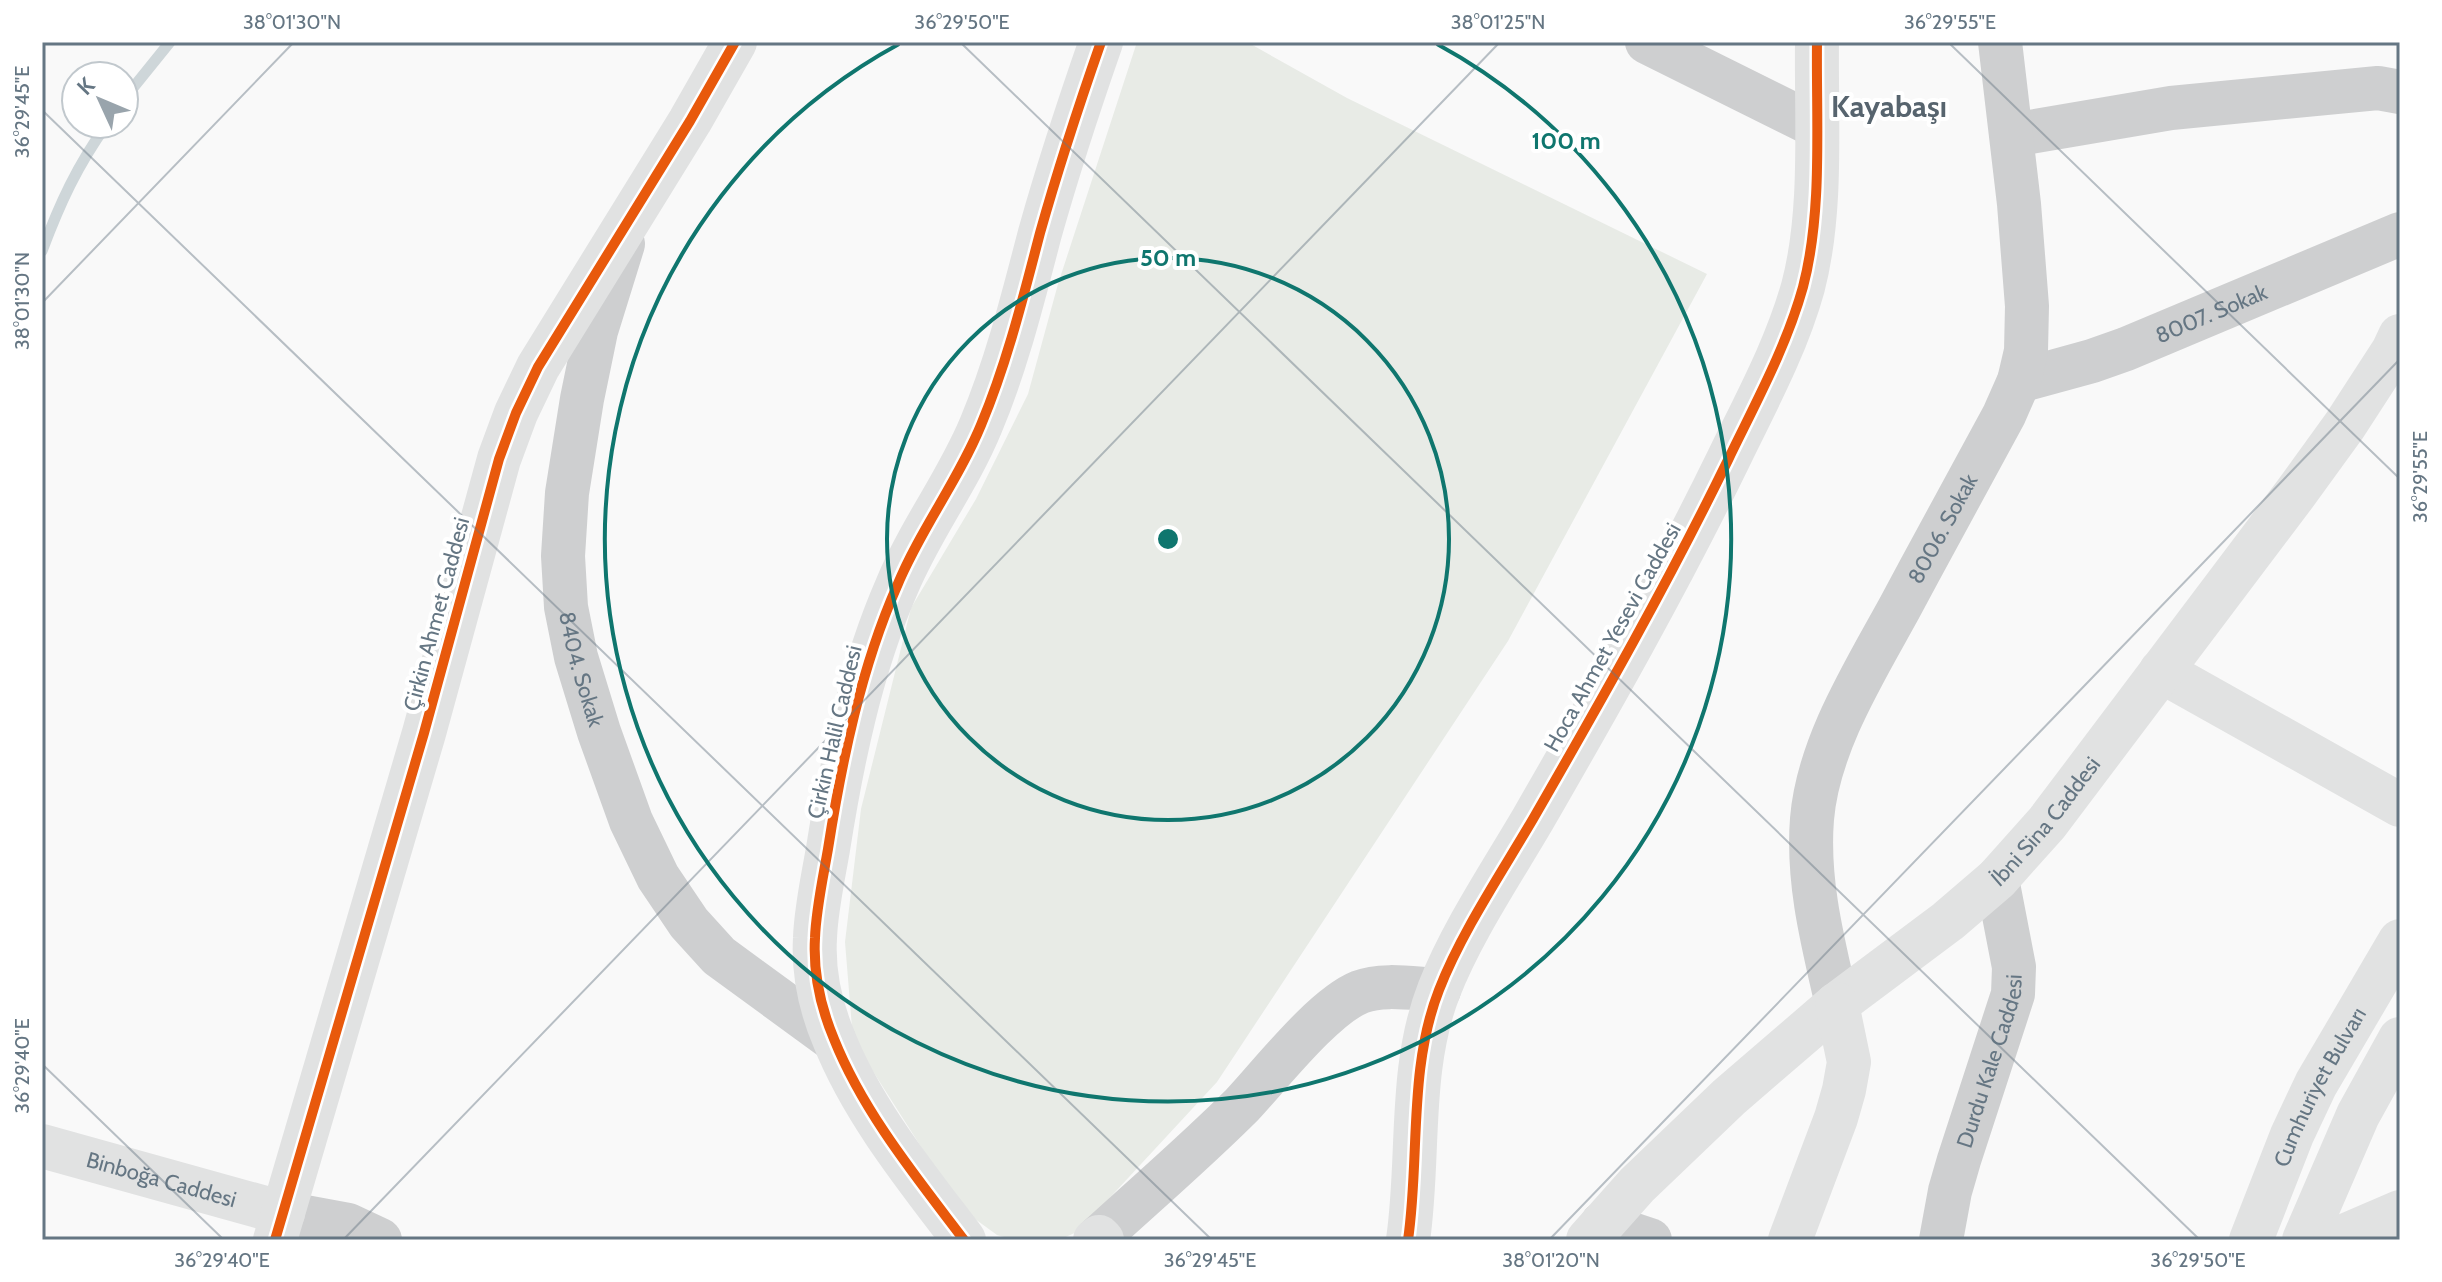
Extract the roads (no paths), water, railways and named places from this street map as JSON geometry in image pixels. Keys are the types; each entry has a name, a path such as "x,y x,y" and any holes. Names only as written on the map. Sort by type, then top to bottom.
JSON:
{"street":[{"name":"Çirkin Ahmet Caddesi","path":"279,1227 424,733 499,459 516,413 538,367 690,121 735,42"},
{"name":"Çirkin Halil Caddesi","path":"964,1240 911,1171 858,1088 834,1040 821,999 815,937 837,797 878,633 897,583 980,427 1004,365 1051,196 1101,42"},
{"path":"1647,42 1816,126"},
{"name":"Hoca Ahmet Yesevi Caddesi","path":"1408,1240 1420,1077 1429,1024 1439,990 1485,901 1659,597 1786,340 1802,288 1815,214 1817,42"},
{"name":"8006. Sokak","path":"1837,1004 1814,897 1812,818 1820,777 1839,725 1866,669 1997,428 2019,381 2026,351 2025,263 2000,42"},
{"path":"2012,135 2171,108 2378,88 2400,92"},
{"name":"8404. Sokak","path":"632,215 596,331 567,493 563,556 566,607 576,657 631,821 658,877 689,923 719,956 834,1040"},
{"name":"8007. Sokak","path":"2019,381 2126,349 2400,234"},
{"name":"İbni Sina Caddesi","path":"1595,1232 1687,1135 1778,1053 1837,1004 1948,921 1997,879 2047,823 2328,448 2400,336"},
{"path":"2161,671 2400,805"},
{"name":"Durdu Kale Caddesi","path":"1941,1240 1959,1160 2013,994 2014,967 1997,879"},
{"name":"Cumhuriyet Bulvarı","path":"2251,1240 2292,1135 2316,1084 2400,941"},
{"path":"1099,1239 1239,1107 1347,998 1364,991 1385,988 1439,990"},
{"path":"1790,1240 1844,1090 1849,1062 1837,1004"},
{"name":"Cumhuriyet Bulvarı","path":"2304,1240 2358,1115 2400,1039"},
{"name":"Binboğa Caddesi","path":"42,1146 279,1227"},
{"path":"2335,1240 2400,1212"},
{"path":"279,1227 348,1225 380,1240"},
{"name":"İbni Sina Caddesi","path":"1595,1232 1650,1240"}],"waterway":[{"path":"140,79 170,42"},
{"path":"42,251 70,185 97,140"}],"district":[{"name":"Kayabaşı","path":"1889,107"}]}
